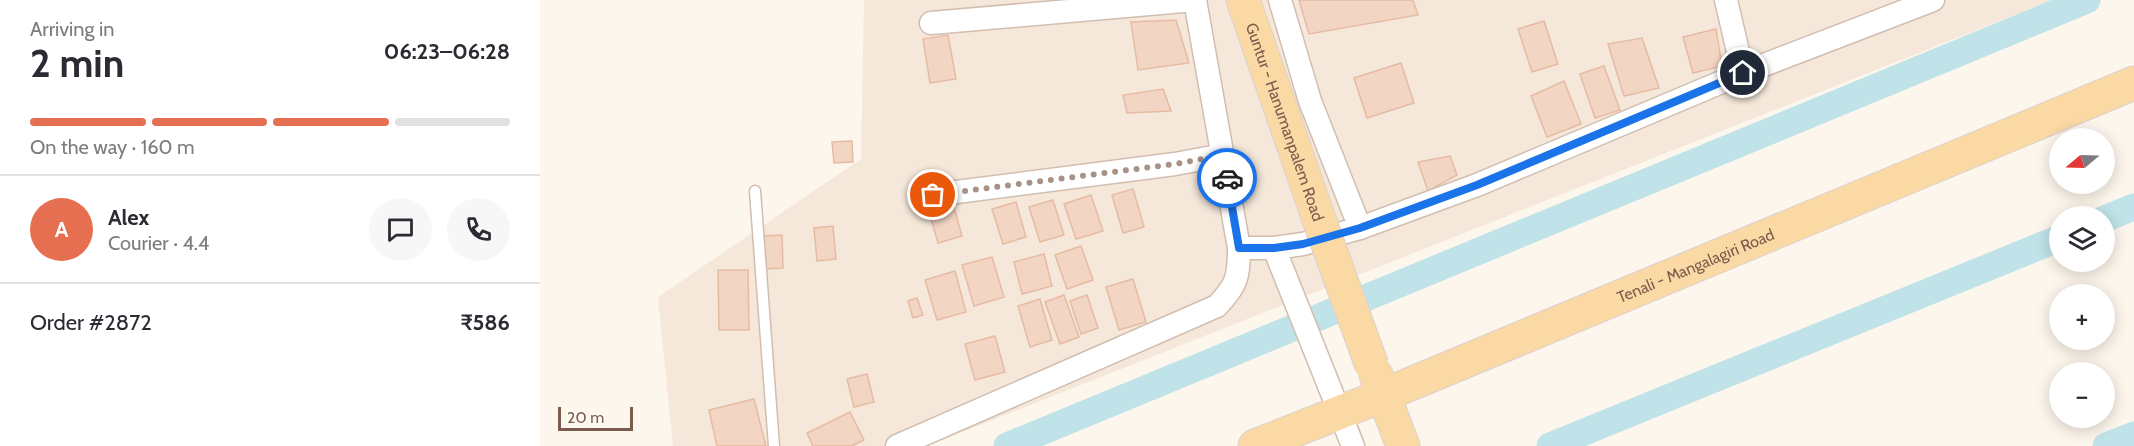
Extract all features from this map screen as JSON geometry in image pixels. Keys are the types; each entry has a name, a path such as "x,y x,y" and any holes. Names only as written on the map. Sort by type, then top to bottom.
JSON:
{"main road":[{"name":"Guntur - Hanumanpalem Road","path":"1244,0 1403,446"},
{"name":"Tenali - Mangalagiri Road","path":"1255,446 1338,413 1378,380 2134,82"}],"street":[{"path":"897,446 1217,306 1233,290 1239,269 1239,248 1195,0 931,23"},
{"path":"1280,0 1310,100 1360,228"},
{"path":"1726,0 1743,73"},
{"path":"1239,248 1274,248 1303,244 1360,228 1477,185 1743,73 1933,0"},
{"path":"933,195 1175,164 1223,155"},
{"path":"1274,248 1353,446"}],"lane":[{"path":"755,191 774,446"}],"shaded area":[{"path":"864,0 2052,0 927,446 673,446 658,297 861,159"}],"building":[{"path":"1299,0 1413,0 1418,15 1309,34"},
{"path":"1176,20 1189,63 1138,70 1131,22"},
{"path":"1544,21 1558,64 1532,72 1518,29"},
{"path":"1716,29 1722,66 1693,73 1683,37"},
{"path":"948,35 956,79 930,83 923,39"},
{"path":"1642,38 1659,88 1624,96 1608,44"},
{"path":"1401,63 1414,103 1367,118 1354,78"},
{"path":"1604,66 1620,110 1595,118 1580,74"},
{"path":"1564,81 1581,124 1547,137 1531,96"},
{"path":"1163,89 1171,111 1127,113 1123,95"},
{"path":"852,141 853,162 834,163 832,142"},
{"path":"1450,156 1457,175 1428,191 1418,162"},
{"path":"1133,189 1144,227 1123,233 1112,195"},
{"path":"1091,195 1103,231 1076,239 1064,204"},
{"path":"1053,200 1064,235 1040,242 1029,207"},
{"path":"952,201 962,236 938,243 928,208"},
{"path":"1016,202 1026,237 1003,244 992,209"},
{"path":"833,226 836,259 817,261 814,228"},
{"path":"782,235 783,268 765,269 763,236"},
{"path":"1081,246 1093,280 1067,289 1055,255"},
{"path":"1044,254 1052,286 1022,294 1014,262"},
{"path":"992,257 1004,297 974,306 962,265"},
{"path":"718,270 748,270 749,330 719,330"},
{"path":"955,271 966,312 937,320 925,280"},
{"path":"1133,279 1146,322 1119,330 1106,287"},
{"path":"1064,295 1079,337 1060,344 1045,302"},
{"path":"1087,295 1098,328 1081,334 1070,301"},
{"path":"917,298 923,315 913,318 908,301"},
{"path":"1040,299 1052,340 1030,347 1018,306"},
{"path":"995,336 1005,372 975,380 965,344"},
{"path":"867,374 874,402 854,407 847,379"},
{"path":"754,399 766,446 717,446 709,410"},
{"path":"850,412 864,440 852,446 813,446 807,433"}],"waterway":[{"path":"1007,446 2087,0"},
{"path":"2115,215 2134,207"},
{"path":"1550,446 2049,242"},
{"path":"2106,446 2134,435"}],"way so far":[{"path":"933,195 1175,164 1223,155 1227,178"}],"route":[{"path":"1227,178 1239,248 1274,248 1303,244 1360,228 1477,185 1743,73"}]}
